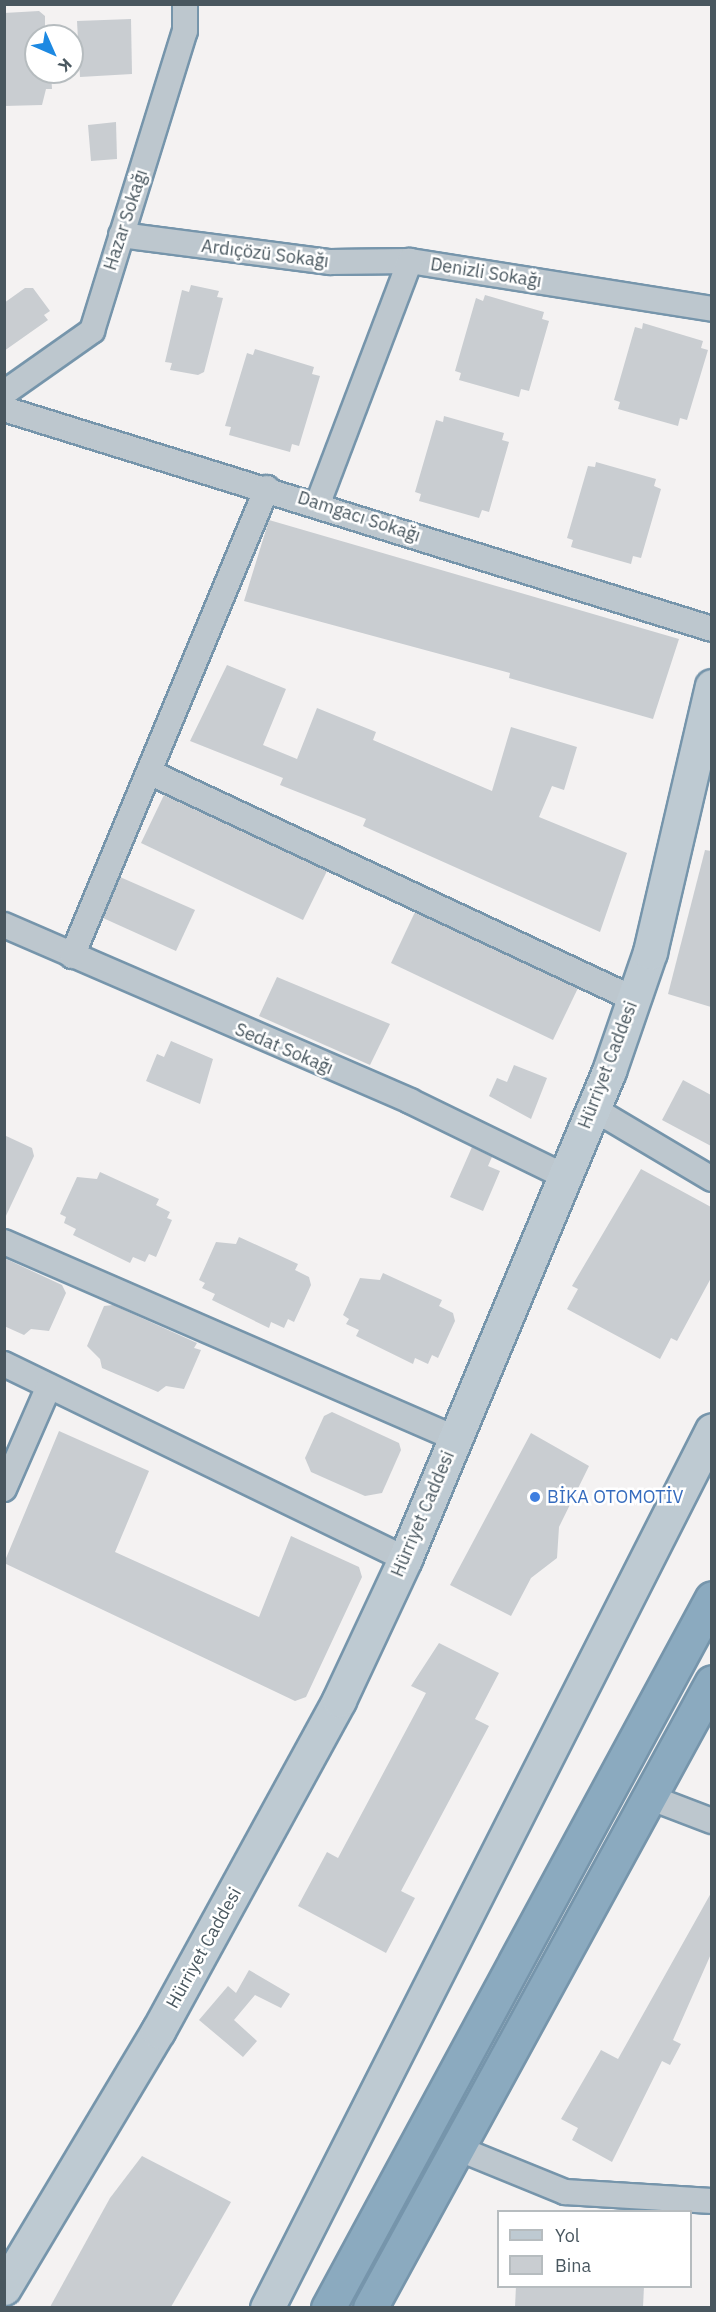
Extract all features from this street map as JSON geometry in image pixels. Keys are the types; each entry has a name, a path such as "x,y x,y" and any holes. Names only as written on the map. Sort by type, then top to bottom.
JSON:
{"highway":[{"path":"328,2307 711,1598"},
{"path":"370,2307 711,1682"}],"main road":[{"name":"Hürriyet Caddesi","path":"6,2282 169,2010 339,1700 405,1559 562,1174 594,1109 634,999 650,952 711,686"},
{"path":"267,2307 711,1430"}],"street":[{"name":"Hazar Sokağı","path":"4,393 92,331 185,31 185,4"},
{"name":"Ardıçözü Sokağı","path":"121,235 330,262 410,261"},
{"name":"Denizli Sokağı","path":"318,503 410,261 711,309"},
{"name":"Damgacı Sokağı","path":"4,409 318,503 711,629"},
{"path":"72,956 267,488"},
{"path":"148,772 634,999"},
{"name":"Sedat Sokağı","path":"4,925 410,1101 562,1174"},
{"path":"594,1109 711,1179"},
{"path":"4,1242 455,1438"},
{"path":"4,1365 405,1559"},
{"path":"4,1489 49,1386"},
{"path":"649,1797 711,1821"},
{"path":"457,2148 565,2192 711,2201"}],"building":[{"path":"39,11 45,16 45,24 24,24 24,84 52,84 52,89 46,89 42,105 4,106 4,13"},
{"path":"131,19 132,74 84,77 84,24 77,24 77,21"},
{"path":"116,122 117,159 91,161 88,125"},
{"path":"191,285 219,291 217,297 223,298 204,372 198,375 170,370 172,363 165,362 182,290 189,292"},
{"path":"25,288 33,288 50,311 44,315 48,320 4,351 4,303"},
{"path":"485,295 544,312 542,319 549,321 529,391 521,389 519,397 459,380 461,373 455,371 476,298 483,301"},
{"path":"643,323 703,341 701,348 708,350 687,420 680,418 678,426 618,409 620,402 614,400 635,327 642,329"},
{"path":"255,349 314,367 312,374 320,376 299,446 292,444 290,452 229,435 231,427 225,426 247,353 253,355"},
{"path":"444,416 504,433 502,440 509,442 489,512 482,510 479,518 419,501 421,494 415,492 436,420 443,422"},
{"path":"596,462 656,479 654,486 661,489 641,558 633,556 631,564 571,547 573,540 567,538 588,466 595,467"},
{"path":"269,520 679,639 653,719 509,678 510,673 244,601"},
{"path":"227,665 286,689 263,745 297,759 317,708 376,732 373,740 492,791 511,727 577,747 564,790 552,786 539,817 627,853 600,932 363,826 366,819 280,785 283,778 190,741"},
{"path":"164,795 327,871 303,920 141,843"},
{"path":"705,850 711,851 711,1007 668,994"},
{"path":"120,877 195,910 176,951 103,918"},
{"path":"415,912 578,988 553,1040 391,963"},
{"path":"277,977 390,1024 370,1065 259,1016"},
{"path":"171,1041 213,1059 200,1104 146,1081 157,1054 164,1057"},
{"path":"514,1065 547,1078 531,1119 489,1096 497,1078 507,1082"},
{"path":"683,1080 711,1095 711,1146 662,1120"},
{"path":"4,1135 32,1148 34,1156 4,1220"},
{"path":"472,1147 492,1157 488,1166 500,1171 483,1211 450,1197"},
{"path":"641,1169 711,1207 711,1278 677,1341 671,1338 660,1359 567,1309 578,1289 572,1286"},
{"path":"100,1172 159,1199 156,1205 170,1212 167,1218 172,1220 156,1257 149,1254 145,1262 133,1257 130,1263 73,1235 76,1229 64,1223 66,1217 60,1214 77,1177 97,1179"},
{"path":"239,1237 298,1264 295,1270 309,1277 311,1285 294,1322 288,1319 284,1328 271,1322 269,1328 212,1300 215,1294 202,1288 205,1283 199,1280 216,1242 236,1244"},
{"path":"4,1258 62,1285 66,1293 49,1331 31,1329 24,1335 4,1326"},
{"path":"383,1273 442,1300 439,1306 453,1313 455,1321 438,1358 432,1355 428,1364 415,1358 413,1364 356,1336 359,1330 346,1324 349,1319 343,1315 360,1278 380,1280"},
{"path":"113,1305 197,1343 194,1348 201,1350 184,1389 166,1386 158,1392 102,1368 100,1359 87,1346 104,1306"},
{"path":"332,1412 399,1443 401,1450 382,1493 365,1496 311,1472 305,1458 324,1416"},
{"path":"59,1431 149,1471 115,1552 259,1617 291,1536 359,1567 362,1577 306,1697 295,1701 4,1563"},
{"name":"BİKA OTOMOTİV","path":"531,1433 589,1466 559,1527 557,1558 531,1578 511,1616 450,1585"},
{"path":"439,1643 499,1673 475,1719 489,1726 401,1891 415,1898 386,1953 298,1906 327,1852 338,1858 426,1693 411,1686"},
{"path":"711,1893 711,1954 673,2040 681,2044 670,2065 662,2061 612,2162 572,2140 578,2128 561,2119 601,2050 618,2059"},
{"path":"249,1970 290,1994 281,2008 255,1995 234,2020 257,2041 243,2057 199,2020 228,1986 236,1993"},
{"path":"142,2156 231,2202 171,2307 50,2307 110,2198"},
{"path":"516,2288 644,2288 643,2307 515,2307"}],"place":[{"name":"BİKA OTOMOTİV","path":"535,1497"}]}
